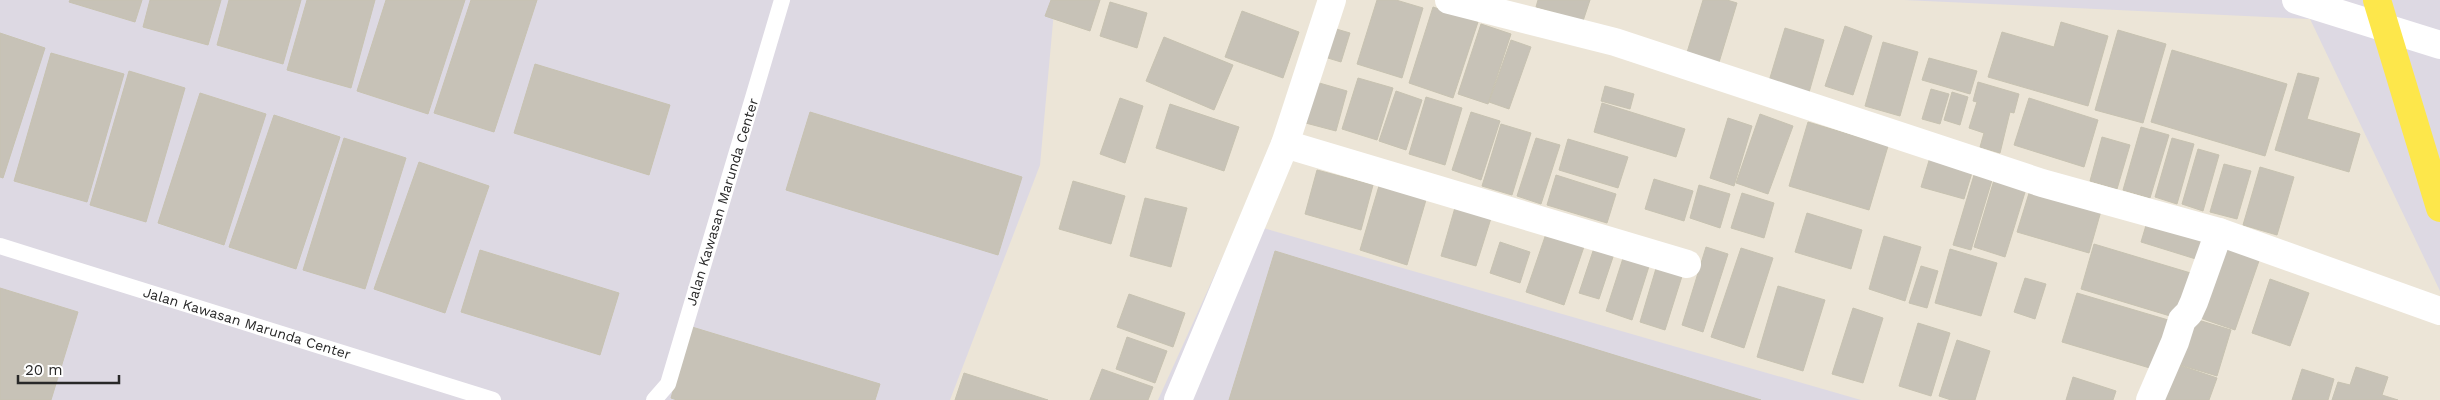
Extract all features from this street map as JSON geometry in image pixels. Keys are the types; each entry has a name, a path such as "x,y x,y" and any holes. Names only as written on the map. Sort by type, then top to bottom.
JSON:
{"main road":[{"path":"2377,0 2440,208"}],"street":[{"path":"1178,400 1284,144 1332,0"},
{"path":"1449,0 1615,42 2042,183 2219,232 2440,311"},
{"path":"2296,0 2440,45"},
{"path":"1284,144 1687,264"},
{"path":"2150,400 2175,342 2182,320 2189,313 2194,302 2219,232"}],"lane":[{"name":"Jalan Kawasan Marunda Center","path":"654,400 668,384 782,0"},
{"name":"Jalan Kawasan Marunda Center","path":"0,246 494,400"}],"shaded area":[{"path":"0,0 1055,0 1040,165 950,400 0,400"},
{"path":"1904,0 2440,0 2440,291 2310,19"},
{"path":"1239,221 1861,400 1158,400"}],"building":[{"path":"70,0 142,0 135,22 69,2"},
{"path":"150,0 221,0 208,45 143,27"},
{"path":"229,0 301,0 283,64 217,45"},
{"path":"307,0 375,0 351,88 287,70"},
{"path":"386,0 465,0 428,114 357,91"},
{"path":"471,0 537,0 494,132 434,113"},
{"path":"1051,0 1100,0 1090,31 1045,16"},
{"path":"1377,0 1396,0 1423,8 1402,78 1357,64"},
{"path":"1538,0 1590,0 1583,21 1536,7"},
{"path":"1703,0 1727,0 1737,3 1717,69 1685,59"},
{"path":"1110,2 1147,13 1137,48 1100,36"},
{"path":"1433,7 1478,22 1453,98 1409,83"},
{"path":"1242,11 1299,32 1283,78 1225,57"},
{"path":"2061,22 2108,36 2088,106 1988,77 2002,32 2054,47"},
{"path":"1481,24 1511,34 1488,104 1458,94"},
{"path":"1326,26 1350,33 1341,62 1318,55"},
{"path":"1845,26 1872,36 1853,95 1825,86"},
{"path":"1785,28 1824,40 1806,103 1766,91"},
{"path":"2118,30 2166,44 2143,123 2095,110"},
{"path":"0,33 45,48 3,178 0,177"},
{"path":"1164,37 1233,65 1214,110 1146,81"},
{"path":"1511,40 1531,47 1509,109 1489,102"},
{"path":"1883,42 1918,52 1900,116 1865,106"},
{"path":"2172,50 2287,84 2265,156 2151,122"},
{"path":"51,53 124,74 87,202 14,181"},
{"path":"1929,58 1977,71 1970,94 1922,80"},
{"path":"535,64 670,105 649,175 514,133"},
{"path":"129,71 185,88 146,222 90,205"},
{"path":"2298,73 2319,78 2307,119 2360,134 2349,172 2275,150"},
{"path":"1358,78 1393,88 1377,140 1342,129"},
{"path":"1309,80 1347,91 1336,131 1298,121"},
{"path":"1978,82 2019,94 2014,113 2010,112 2000,153 1980,147 1984,133 1969,128 1977,102 1973,101"},
{"path":"1605,86 1634,94 1630,109 1601,101"},
{"path":"1931,89 1949,94 1940,124 1922,119"},
{"path":"1396,91 1422,100 1406,150 1379,141"},
{"path":"1952,92 1968,97 1960,125 1944,120"},
{"path":"200,93 266,114 224,245 158,223"},
{"path":"1426,97 1462,108 1445,165 1409,154"},
{"path":"1120,98 1143,106 1125,163 1100,154"},
{"path":"2029,98 2098,120 2084,167 2014,145"},
{"path":"1602,103 1685,129 1676,157 1594,132"},
{"path":"1170,104 1239,127 1224,171 1156,148"},
{"path":"810,112 1022,177 998,255 786,190"},
{"path":"1471,112 1500,121 1481,180 1452,170"},
{"path":"1760,114 1793,126 1768,194 1736,183"},
{"path":"274,115 340,137 296,269 229,247"},
{"path":"1728,118 1752,126 1734,186 1710,178"},
{"path":"1808,122 1888,146 1869,210 1789,186"},
{"path":"1501,124 1531,133 1512,195 1482,186"},
{"path":"2141,127 2169,135 2150,198 2123,190"},
{"path":"2102,137 2130,145 2117,189 2090,181"},
{"path":"344,138 406,158 365,289 303,270"},
{"path":"1536,138 1560,145 1541,204 1517,196"},
{"path":"2172,138 2194,144 2177,204 2155,197"},
{"path":"1568,139 1628,157 1618,188 1559,170"},
{"path":"2198,149 2219,155 2203,211 2182,204"},
{"path":"1931,154 1974,166 1964,199 1921,187"},
{"path":"419,162 489,186 445,313 374,289"},
{"path":"2224,164 2251,171 2237,219 2210,212"},
{"path":"2260,167 2294,177 2277,235 2243,225"},
{"path":"1317,170 1373,185 1361,230 1305,214"},
{"path":"1556,175 1616,194 1607,223 1547,205"},
{"path":"1974,175 1992,180 1971,250 1953,245"},
{"path":"1381,179 1428,193 1407,265 1360,250"},
{"path":"1654,179 1693,191 1684,221 1645,209"},
{"path":"1994,180 2026,189 2005,257 1974,247"},
{"path":"1073,181 1125,196 1111,244 1059,229"},
{"path":"1699,185 1730,194 1720,228 1690,218"},
{"path":"2030,190 2101,211 2089,253 2017,232"},
{"path":"1742,193 1774,203 1764,238 1731,228"},
{"path":"1145,198 1187,208 1171,267 1130,256"},
{"path":"1456,204 1492,215 1476,266 1441,256"},
{"path":"1807,213 1862,230 1851,269 1795,252"},
{"path":"2147,222 2205,240 2199,260 2141,242"},
{"path":"1549,225 1587,238 1564,305 1526,292"},
{"path":"1884,236 1921,247 1905,301 1869,289"},
{"path":"1500,242 1530,252 1520,283 1490,273"},
{"path":"1596,242 1616,248 1599,299 1579,293"},
{"path":"2222,242 2261,255 2235,330 2197,317"},
{"path":"2094,244 2194,274 2180,319 2081,289"},
{"path":"1706,247 1728,254 1703,332 1682,325"},
{"path":"1741,248 1773,258 1744,348 1711,337"},
{"path":"1950,249 1997,263 1981,316 1935,303"},
{"path":"480,250 619,293 600,355 461,312"},
{"path":"1275,251 1761,400 1229,400"},
{"path":"1625,252 1651,260 1632,320 1606,311"},
{"path":"1657,265 1683,273 1665,330 1640,322"},
{"path":"1921,266 1938,271 1927,308 1909,303"},
{"path":"2025,278 2046,284 2035,319 2014,312"},
{"path":"2270,279 2309,293 2290,346 2252,333"},
{"path":"1778,286 1825,300 1803,371 1757,357"},
{"path":"0,288 78,312 51,400 0,400"},
{"path":"2077,293 2175,322 2160,371 2062,342"},
{"path":"1129,294 1185,313 1173,347 1117,327"},
{"path":"1853,308 1883,318 1863,383 1832,374"},
{"path":"2185,316 2231,330 2217,376 2171,362"},
{"path":"1918,323 1950,333 1931,396 1899,386"},
{"path":"692,327 880,384 875,400 677,400 671,398"},
{"path":"1127,337 1167,351 1155,383 1116,369"},
{"path":"1957,340 1990,351 1975,400 1951,400 1939,396"},
{"path":"2170,362 2217,378 2209,400 2157,400"},
{"path":"2356,367 2388,377 2382,395 2398,400 2332,400 2338,382 2350,385"},
{"path":"1102,369 1153,387 1148,400 1090,400"},
{"path":"2302,369 2334,379 2328,400 2292,400"},
{"path":"964,373 1048,400 955,400"},
{"path":"2073,377 2116,391 2113,400 2066,400"}]}
